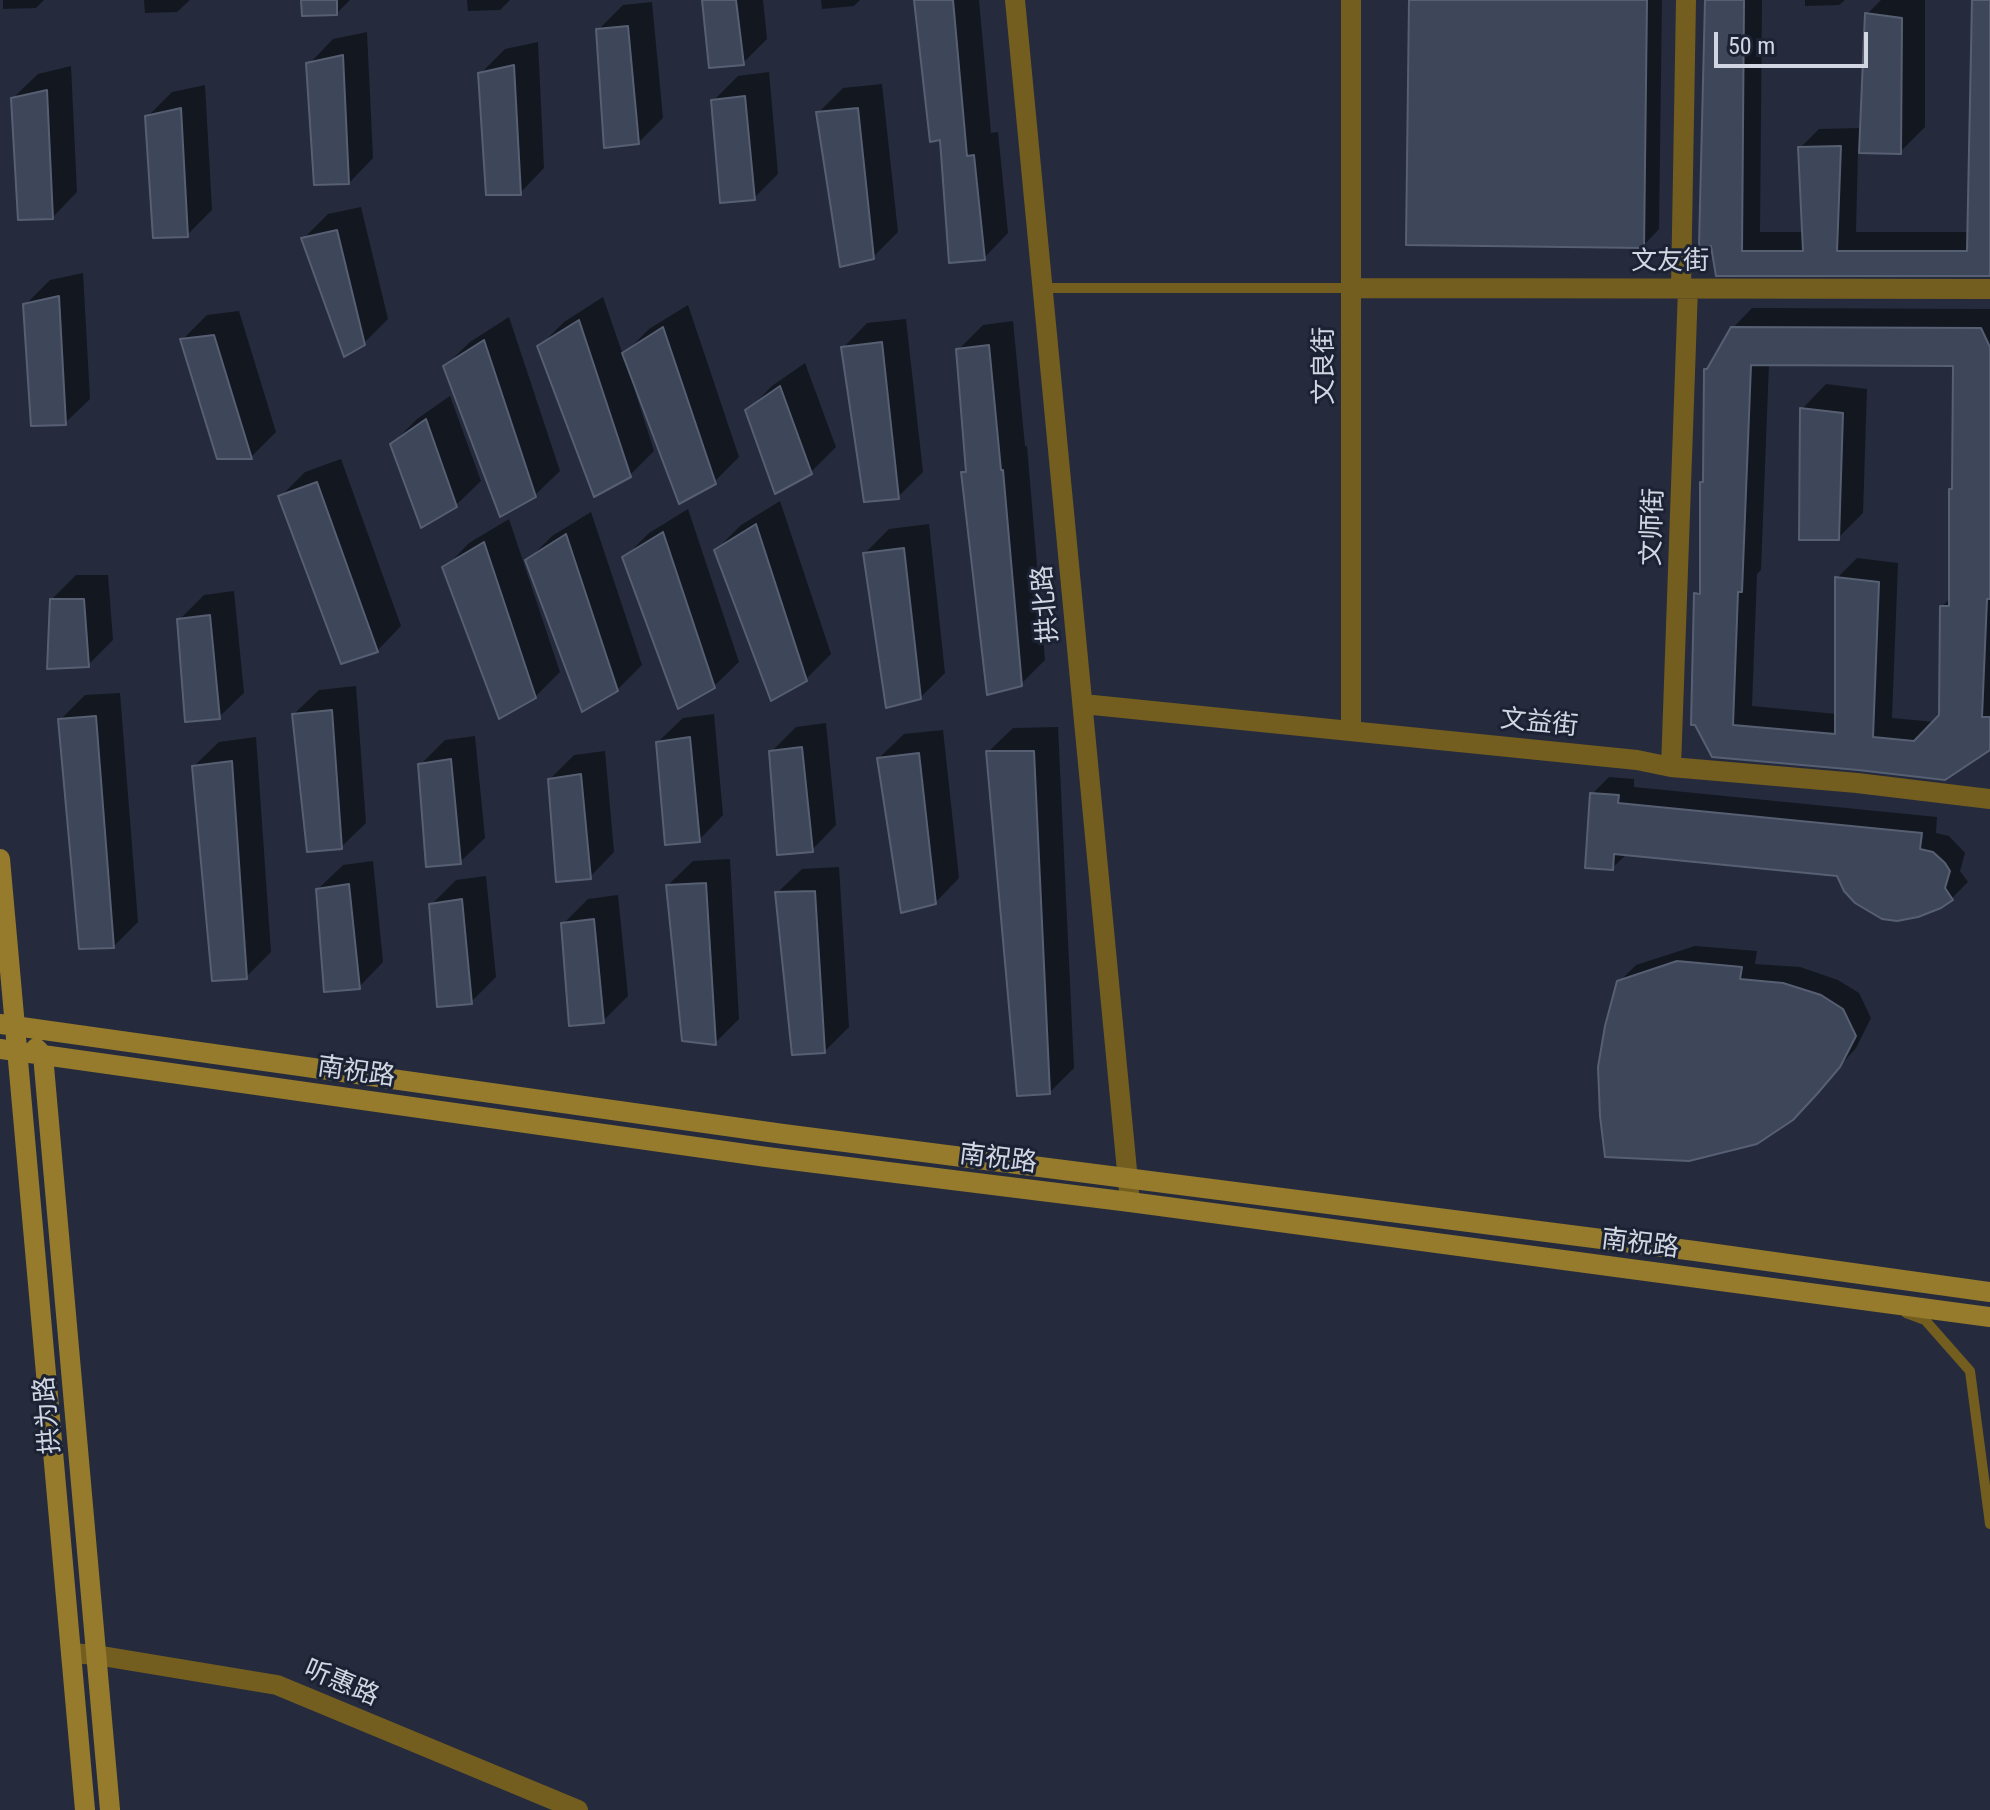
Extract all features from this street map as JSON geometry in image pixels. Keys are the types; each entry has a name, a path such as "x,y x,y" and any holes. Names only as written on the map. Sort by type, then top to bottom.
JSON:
{"main road":[{"name":"拱为路","path":"0,859 9,1050 85,1810"},
{"name":"南祝路","path":"8,1026 783,1134 1990,1292"},
{"path":"8,1026 43,1055"},
{"name":"南祝路","path":"9,1050 767,1157 1130,1202 1990,1317"},
{"name":"拱为路","path":"43,1055 110,1810"}],"street":[{"name":"拱北路","path":"1015,0 1130,1202"},
{"name":"文良街","path":"1351,0 1351,731"},
{"name":"文师街","path":"1671,767 1685,288 1686,0"},
{"name":"文友街","path":"1351,288 1990,289"},
{"name":"文益街","path":"1083,704 1990,799"},
{"name":"听惠路","path":"71,1653 277,1685 578,1810"}],"lane":[{"path":"1043,288 1351,288"},
{"path":"1870,1301 1925,1320 1970,1371 1990,1524"}],"building":[{"path":"301,0 337,0 337,15 302,16"},
{"path":"702,0 736,0 744,65 709,68"},
{"path":"914,0 953,0 967,156 974,155 985,260 949,263 940,140 930,142"},
{"path":"1409,0 1647,0 1644,248 1406,245"},
{"path":"1705,0 1744,0 1742,251 1803,251 1798,147 1841,146 1837,251 1967,251 1972,0 1990,0 1990,276 1716,276 1711,246 1699,246"},
{"path":"1865,13 1902,18 1901,154 1859,153"},
{"path":"628,26 639,144 604,148 596,29"},
{"path":"343,55 349,184 314,185 306,63"},
{"path":"514,65 521,195 486,195 478,73"},
{"path":"47,90 53,219 18,220 11,98"},
{"path":"745,96 755,200 720,203 711,100"},
{"path":"181,108 188,237 153,238 145,116"},
{"path":"858,108 874,259 840,267 816,112"},
{"path":"337,230 365,345 344,357 301,238"},
{"path":"59,296 66,425 31,426 23,304"},
{"path":"579,320 631,477 594,497 537,346"},
{"path":"663,327 716,484 679,504 622,353"},
{"path":"1731,327 1981,328 1990,347 1990,599 1987,599 1982,717 1990,717 1990,750 1945,780 1712,757 1695,725 1691,725 1694,593 1700,594 1700,482 1703,482 1704,369 1707,369","holes":["1751,365 1953,366 1949,606 1940,606 1939,715 1914,741 1873,737 1879,582 1835,577 1835,734 1733,725"]},
{"path":"214,335 252,459 217,459 180,339"},
{"path":"484,340 536,497 500,517 443,366"},
{"path":"882,342 899,499 864,502 841,347"},
{"path":"989,345 1022,686 987,695 961,472 966,472 956,349"},
{"path":"780,386 812,474 775,494 745,410"},
{"path":"1800,408 1843,413 1839,540 1799,540"},
{"path":"426,419 457,507 421,528 390,444"},
{"path":"317,482 378,652 341,664 278,496"},
{"path":"756,524 807,681 771,701 714,550"},
{"path":"663,532 715,688 678,709 622,557"},
{"path":"566,534 618,691 582,712 525,560"},
{"path":"484,542 536,698 499,719 442,567"},
{"path":"904,548 921,699 886,708 863,553"},
{"path":"50,599 84,599 89,667 47,669"},
{"path":"210,615 220,719 185,722 177,619"},
{"path":"332,710 342,849 307,852 292,714"},
{"path":"96,716 114,948 79,949 58,719"},
{"path":"690,737 700,842 665,845 656,742"},
{"path":"802,747 813,852 777,855 769,751"},
{"path":"986,751 1034,751 1050,1094 1017,1096"},
{"path":"919,753 936,904 901,913 877,758"},
{"path":"451,759 461,864 426,867 418,764"},
{"path":"232,761 247,979 212,981 192,766"},
{"path":"581,774 591,879 556,882 548,779"},
{"path":"1590,793 1619,795 1618,803 1922,833 1920,849 1933,852 1950,871 1945,888 1953,900 1918,917 1897,921 1882,919 1855,903 1844,891 1837,876 1614,854 1613,870 1585,868"},
{"path":"706,883 716,1045 682,1041 666,885"},
{"path":"349,884 360,989 324,992 316,889"},
{"path":"815,891 825,1053 792,1055 775,892"},
{"path":"462,899 472,1004 437,1007 429,904"},
{"path":"594,919 604,1023 569,1026 561,923"},
{"path":"1677,961 1742,967 1740,979 1783,983 1821,995 1843,1009 1856,1036 1840,1067 1817,1094 1793,1120 1757,1144 1689,1161 1605,1157 1598,1067 1617,981"}]}
